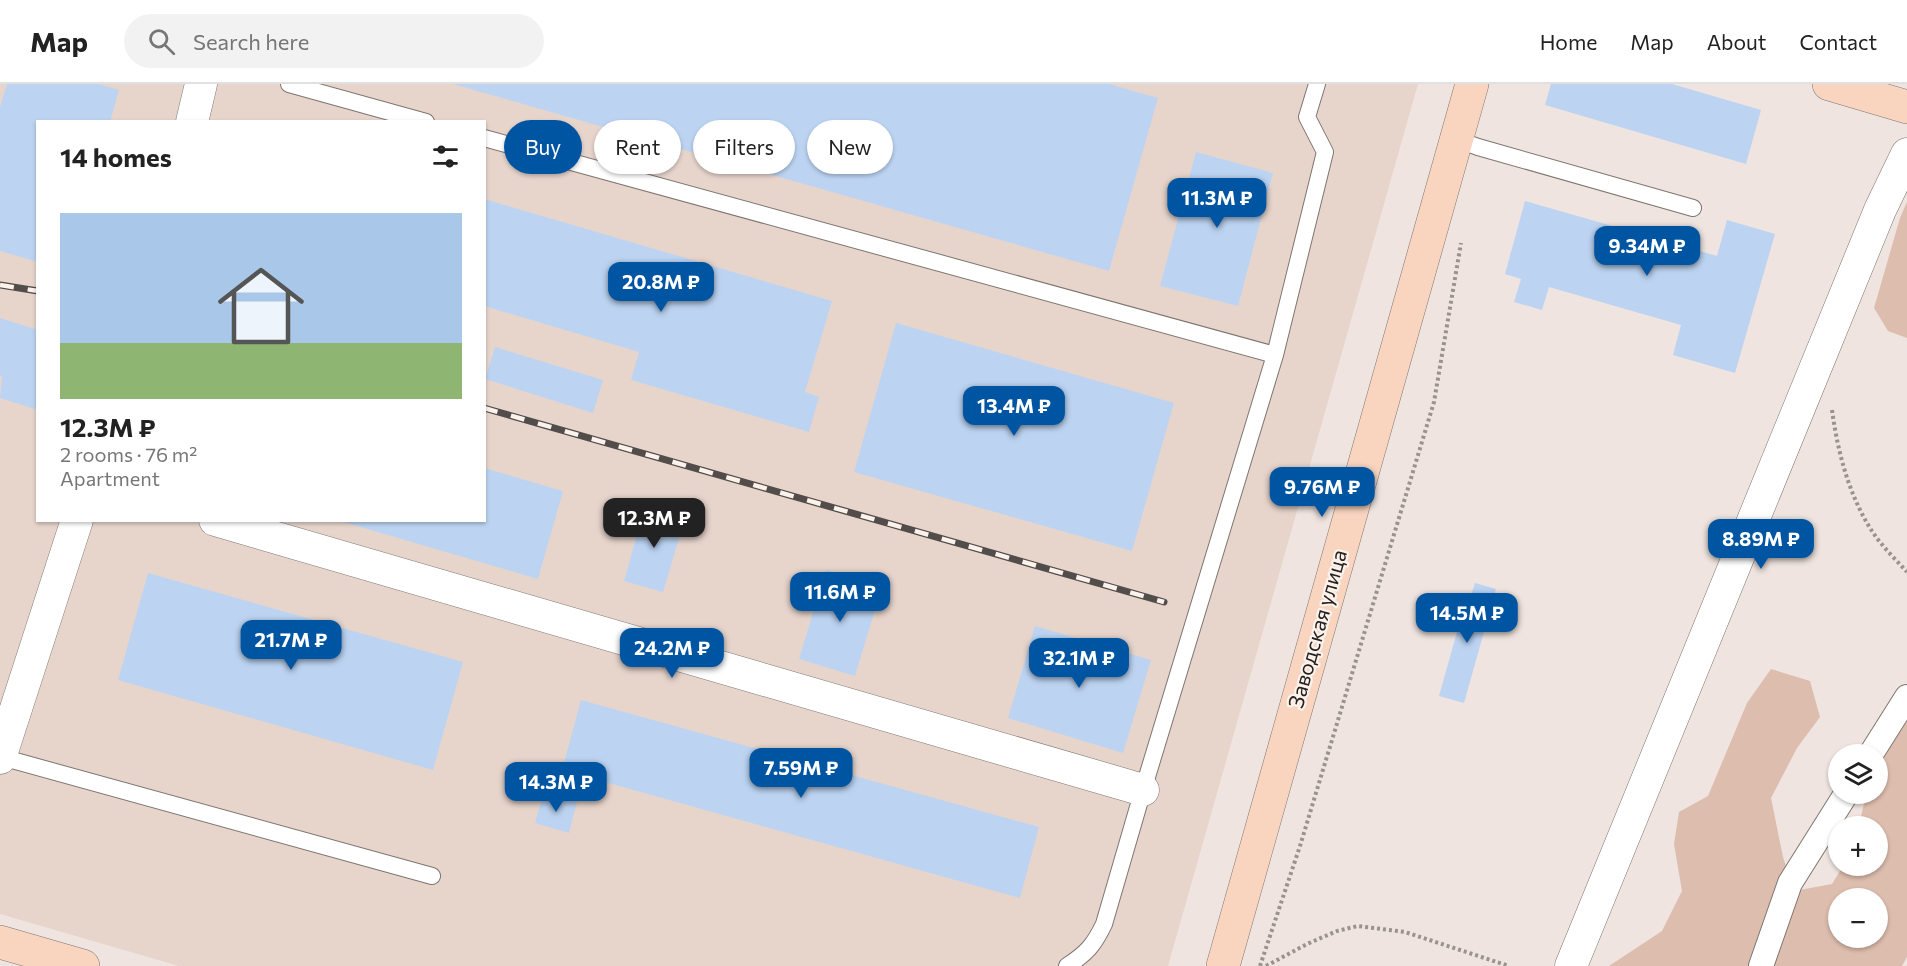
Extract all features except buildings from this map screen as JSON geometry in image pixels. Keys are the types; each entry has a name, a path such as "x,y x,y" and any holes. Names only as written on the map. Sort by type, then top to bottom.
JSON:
{"main road":[{"name":"Заводская улица","path":"1222,966 1472,84"},
{"path":"1836,86 1907,107"},
{"path":"0,942 83,966"}],"street":[{"path":"192,120 201,84"},
{"path":"1571,966 1880,210 1907,154"},
{"path":"0,758 76,522"},
{"path":"222,522 1143,790"},
{"path":"1877,744 1907,697"},
{"path":"1761,966 1790,883 1840,804"}],"lane":[{"path":"289,84 419,120"},
{"path":"1067,966 1095,943 1104,924 1275,355 1325,152 1307,117 1317,84"},
{"path":"486,139 1275,355"},
{"path":"1456,139 1693,208"},
{"path":"0,758 432,876"}],"path":[{"path":"1260,966 1300,846 1434,402 1462,240"},
{"path":"1832,408 1843,467 1855,500 1876,537 1907,572"},
{"path":"1266,966 1337,931 1358,926 1405,932 1509,966"}],"shaded area":[{"path":"0,84 1418,84 1168,966 179,966 0,914"},
{"path":"1907,202 1907,338 1888,331 1874,308 1900,218"},
{"path":"1771,669 1810,681 1820,717 1797,748 1771,798 1783,857 1794,891 1832,884 1837,876 1888,876 1888,816 1861,816 1864,804 1888,804 1888,751 1907,720 1907,957 1902,966 1609,966 1662,931 1682,891 1674,844 1679,812 1708,796 1747,703"}],"railway":[{"path":"0,285 36,291"},
{"path":"486,409 1164,602"}]}
